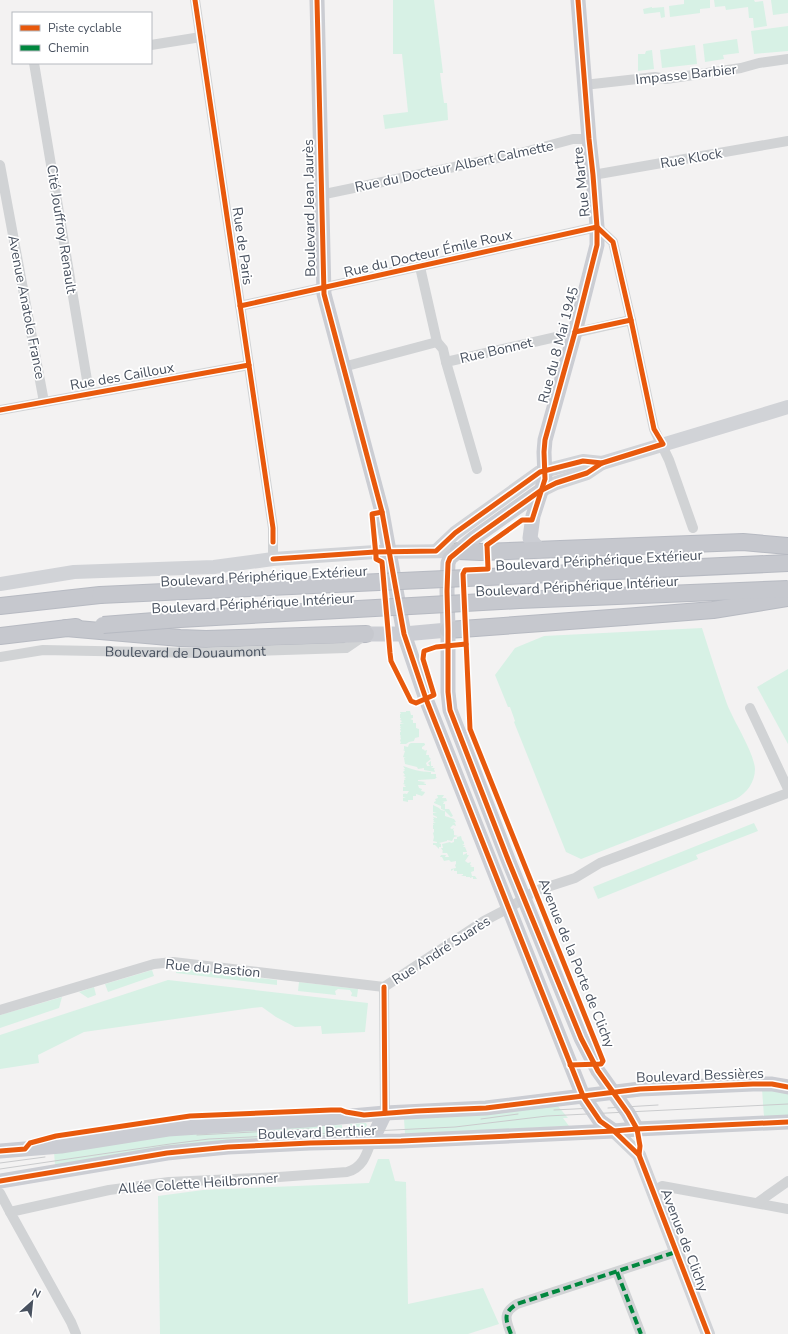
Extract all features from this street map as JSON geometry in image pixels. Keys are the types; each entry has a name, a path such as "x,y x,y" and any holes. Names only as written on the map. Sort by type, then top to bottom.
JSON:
{"highway":[{"path":"458,551 539,550 743,542 788,546"},
{"name":"Boulevard Périphérique Extérieur","path":"0,606 100,595 788,563"},
{"name":"Boulevard Périphérique Intérieur","path":"0,636 66,628 180,619 519,600 788,589"},
{"path":"448,630 713,610 788,598"},
{"path":"66,628 206,639 366,634"}],"main road":[{"name":"Boulevard Jean Jaurès","path":"317,0 323,289 382,512 389,552"},
{"name":"Rue Martre","path":"578,0 597,227"},
{"name":"Rue du 8 Mai 1945","path":"539,550 532,543 530,538 533,516 544,478 545,440 597,245 597,227"},
{"path":"0,584 74,572 214,567 274,559 389,552 436,550 458,551 540,491 556,483 587,473 602,463 788,407"},
{"path":"436,550 455,533 530,478 544,470 582,461 602,463"},
{"name":"Avenue de la Porte de Clichy","path":"458,551 450,558 448,563 448,692 450,710 509,862 581,1038 598,1071 628,1112 637,1128"},
{"path":"389,552 404,634 426,699 582,1096 600,1121 614,1131"},
{"path":"366,634 404,634 448,630"},
{"name":"Boulevard Bessières","path":"613,1092 640,1089 753,1084 772,1084 788,1087"},
{"name":"Boulevard Berthier","path":"0,1151 62,1146 168,1129 299,1121 385,1113 486,1108 613,1092"},
{"name":"Boulevard Berthier","path":"371,1142 385,1113"},
{"path":"637,1128 788,1122"},
{"name":"Boulevard Berthier","path":"0,1181 167,1153 243,1147 614,1131 637,1128"},
{"name":"Avenue de Clichy","path":"637,1128 640,1146 639,1155"},
{"name":"Avenue de Clichy","path":"614,1131 639,1155 708,1334"}],"street":[{"name":"Rue de Paris","path":"195,0 273,528 274,559"},
{"path":"152,45 201,37"},
{"name":"Impasse Barbier","path":"584,85 655,76 666,79 742,68 759,63 788,59"},
{"name":"Cité Jouffroy Renault","path":"34,64 88,386 88,395"},
{"name":"Rue du Docteur Albert Calmette","path":"320,195 521,153 574,139 589,139"},
{"name":"Rue Klock","path":"593,175 788,141"},
{"name":"Avenue Anatole France","path":"0,165 44,402"},
{"name":"Rue du Docteur Émile Roux","path":"240,306 323,289 597,227"},
{"name":"Rue Martre","path":"597,227 613,242 654,429 663,444 694,528"},
{"name":"Rue Bonnet","path":"420,267 437,342 442,349 478,469"},
{"name":"Rue Bonnet","path":"446,362 631,320"},
{"path":"343,367 437,342"},
{"name":"Rue des Cailloux","path":"0,410 249,365"},
{"name":"Boulevard de Douaumont","path":"0,657 43,650 198,653 346,648 366,634"},
{"path":"750,708 788,789"},
{"name":"Rue André Suarès","path":"385,1113 384,987 484,921 509,908 535,891 575,878 600,863 788,793"},
{"name":"Rue du Bastion","path":"0,1010 163,962 384,987"},
{"name":"Allée Colette Heilbronner","path":"10,1212 109,1190 169,1182 347,1172 356,1169 360,1165 371,1142"},
{"path":"757,1203 788,1181"},
{"path":"653,1191 662,1186 788,1209"},
{"path":"0,1193 71,1322 76,1334"},
{"path":"511,1334 506,1315 512,1307 517,1304 676,1252"},
{"path":"617,1272 641,1334"}],"green space":[{"path":"393,0 434,0 443,73 440,73 444,103 447,103 448,120 385,129 383,115 408,112 402,54 393,54"},
{"path":"684,0 710,0 710,8 700,9 700,13 670,17 669,6 684,4"},
{"path":"714,0 763,1 767,26 754,28 753,18 749,18 748,7 726,10 725,6 715,7"},
{"path":"771,0 788,0 788,13 773,15"},
{"path":"664,7 665,17 661,18 660,12 644,14 643,9"},
{"path":"788,26 788,51 754,54 751,31"},
{"path":"737,39 739,53 723,55 724,59 705,62 703,44"},
{"path":"695,45 697,64 662,68 660,50"},
{"path":"652,50 654,69 638,71 638,54 645,54 646,51"},
{"path":"702,628 727,704 748,746 754,762 755,774 750,787 744,794 736,799 581,859 566,852 514,722 515,721 510,707 508,707 495,675 515,648 544,636"},
{"path":"788,669 788,744 757,687"},
{"path":"410,711 411,715 413,715 413,718 410,719 413,720 413,723 416,723 416,728 419,729 419,737 406,744 400,744 400,724 404,724 400,723 402,721 400,720 400,712"},
{"path":"411,743 425,744 422,749 425,750 424,751 427,750 426,755 429,755 431,759 426,763 427,766 430,766 428,763 431,761 431,766 433,767 431,768 435,768 435,772 424,770 424,768 418,769 417,767 405,764 404,758 406,758 403,757 405,751 403,750 405,749 404,746 408,747"},
{"path":"403,766 431,772 431,774 436,774 437,777 435,779 418,780 426,782 423,783 426,785 418,785 419,788 422,789 421,791 425,792 422,796 416,794 416,796 413,796 413,800 408,800 408,802 403,801 403,798 406,797 403,797 403,794 405,794 403,793 407,794 409,791 403,791 403,787 406,787 404,785 406,785 403,784 406,777 403,776 405,775 403,772 405,770 403,769 405,769"},
{"path":"437,795 444,795 442,798 446,798 447,801 442,802 445,804 445,809 449,809 453,816 451,817 441,809 441,806 434,803 436,801 435,799 438,798"},
{"path":"433,805 445,811 445,816 454,819 456,822 453,823 455,823 456,826 453,825 450,828 454,828 454,835 458,836 454,837 452,841 447,840 439,843 441,844 441,847 439,847 439,849 433,845 433,843 437,842 433,841 433,823 436,822 433,822 433,817 437,817 433,815 433,813 437,813 433,812"},
{"path":"754,823 758,831 696,855 698,859 598,899 593,887"},
{"path":"461,836 464,842 462,845 465,845 463,847 465,847 467,852 463,852 463,855 467,853 467,855 469,855 465,861 468,863 471,862 470,865 472,866 470,867 474,867 474,871 471,872 472,876 475,876 477,879 473,879 473,877 470,878 461,876 463,874 457,874 457,871 454,871 454,869 451,871 451,869 456,868 456,861 444,861 442,857 440,857 441,855 446,855 445,857 449,857 447,853 442,852 442,844 454,842 454,839"},
{"path":"177,968 277,980 277,985 176,973"},
{"path":"152,970 154,976 108,992 105,984"},
{"path":"168,980 368,1003 365,1032 322,1034 321,1026 295,1027 276,1017 262,1007 252,1008 84,1032 38,1055 39,1063 0,1069 0,1035"},
{"path":"299,982 358,989 357,997 351,996 352,993 350,990 338,989 335,991 336,995 298,991"},
{"path":"94,987 96,995 88,998 79,992"},
{"path":"62,997 59,1008 0,1028 0,1015"},
{"path":"762,1089 788,1093 788,1115 764,1117"},
{"path":"557,1105 568,1118 563,1118 569,1126 405,1134 404,1119"},
{"path":"366,1123 367,1125 362,1134 351,1135 350,1124"},
{"path":"342,1125 342,1135 55,1165 54,1152 168,1135 241,1129"},
{"path":"378,1159 389,1159 395,1181 406,1182 408,1304 483,1288 499,1324 468,1334 160,1334 158,1196 203,1190 369,1183"}],"tram line":[{"path":"0,1169 209,1139 455,1127 547,1116 788,1104"},
{"path":"608,1108 658,1105"},
{"path":"554,1110 594,1108"},
{"path":"481,1119 518,1114"},
{"path":"197,1135 309,1129"},
{"path":"0,1163 45,1157"}],"marked path":[{"path":"511,1334 506,1317 512,1307 517,1304 676,1252"},
{"path":"617,1272 641,1334"}],"cycle path":[{"path":"195,0 273,528 273,542"},
{"path":"317,0 324,294 382,512 404,634 426,699 583,1096 600,1121 614,1131 639,1155 708,1334"},
{"path":"487,545 522,520 532,520 545,479 545,440 597,245 593,175 578,0"},
{"path":"597,227 613,242 654,429 663,444 602,463 587,473 556,483 540,491 474,538 450,558 448,563 447,591 448,692 450,710 509,862 581,1038 598,1071 628,1113 637,1129 640,1146 639,1155"},
{"path":"240,306 597,227"},
{"path":"575,332 631,320"},
{"path":"0,410 249,365"},
{"path":"273,559 375,552 436,551 455,533 540,472 583,461 602,463"},
{"path":"382,512 372,514 376,559 382,562 391,661 411,701 416,703 434,695 423,659 424,651 436,647 466,644"},
{"path":"487,545 488,569 465,570 463,574 470,729 603,1061 601,1064 570,1065"},
{"path":"384,987 385,1113"},
{"path":"0,1151 25,1149 30,1143 56,1136 190,1116 331,1110 341,1110 364,1115 486,1108 640,1089 753,1084 772,1084 788,1087"},
{"path":"0,1181 167,1153 228,1147 401,1141 788,1122"}]}
